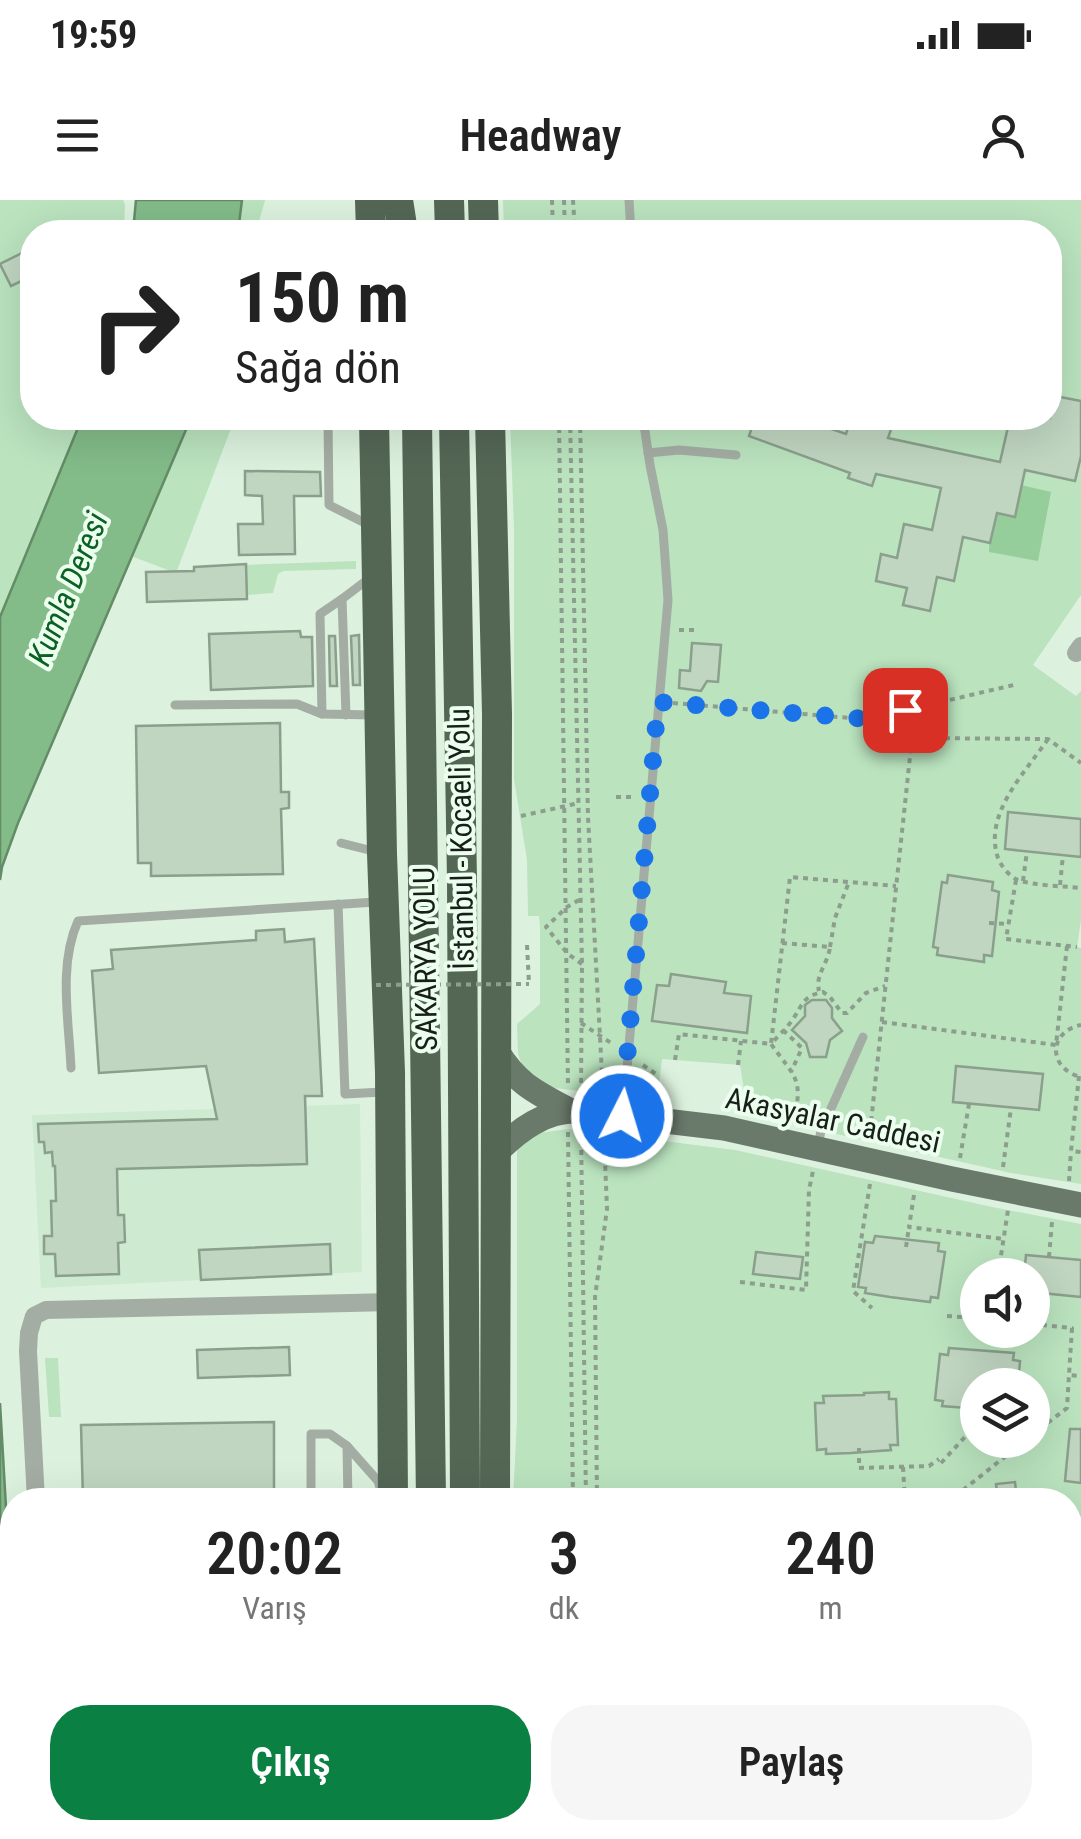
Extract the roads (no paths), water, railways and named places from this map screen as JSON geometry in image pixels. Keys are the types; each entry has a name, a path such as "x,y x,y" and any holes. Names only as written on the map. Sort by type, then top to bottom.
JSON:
{"highway":[{"path":"374,430 390,1092 393,1488"},
{"name":"SAKARYA YOLU","path":"417,430 431,1488"},
{"name":"İstanbul - Kocaeli Yolu","path":"454,430 462,880 465,1488"},
{"path":"490,430 497,714 495,1488"},
{"path":"462,880 491,473"}],"main road":[{"path":"496,1048 510,1072 535,1092 573,1110"},
{"path":"495,1154 514,1134 543,1118 573,1110"},
{"name":"Akasyalar Caddesi","path":"573,1110 613,1124 724,1128 816,1157 1075,1194"}],"street":[{"path":"35,1488 28,1351 34,1316 46,1310 392,1302"}],"lane":[{"path":"328,430 329,506 376,529"},
{"path":"613,1124 668,600 663,530 645,430"},
{"path":"648,453 679,450 736,455"},
{"path":"322,714 320,614 377,573"},
{"path":"342,600 346,715"},
{"path":"175,705 296,704 322,714 381,714"},
{"path":"341,844 382,854"},
{"path":"72,1068 67,968 70,939 78,922 384,901"},
{"path":"338,904 345,1094 390,1092"},
{"path":"816,1157 821,1131 863,1037"},
{"path":"311,1488 311,1434 330,1434 347,1446 379,1488"},
{"path":"347,1446 348,1488"}],"water":[{"path":"136,200 242,200 240,220 134,220"},
{"name":"Kumla Deresi","path":"77,430 186,430 18,823 0,880 0,617"},
{"path":"0,1403 5,1488 0,1488"}]}
